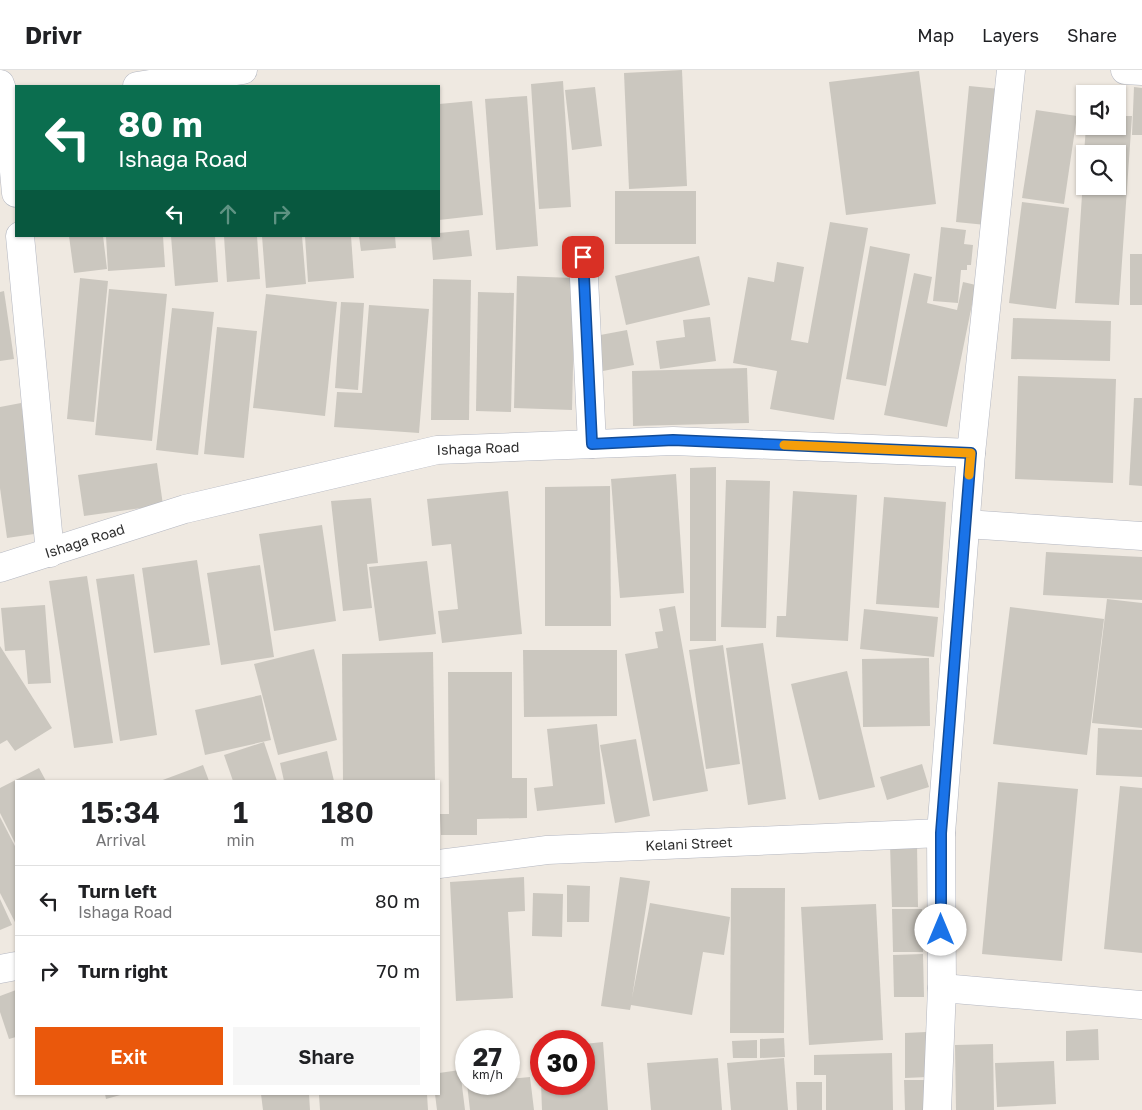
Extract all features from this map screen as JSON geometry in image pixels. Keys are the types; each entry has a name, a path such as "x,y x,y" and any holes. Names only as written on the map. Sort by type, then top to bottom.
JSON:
{"street":[{"path":"144,85 243,70"},
{"path":"937,1110 942,988 941,833 971,453 1011,70"},
{"path":"1125,70 1142,70"},
{"path":"8,98 15,181"},
{"path":"20,237 50,553"},
{"path":"583,257 592,444"},
{"name":"Ishaga Road","path":"0,568 185,508 437,450 673,440 971,453"},
{"path":"966,524 1142,536"},
{"name":"Kelani Street","path":"440,864 547,850 941,833"},
{"path":"0,969 15,966"},
{"path":"942,988 1142,1005"}],"building":[{"path":"682,70 687,186 629,189 624,73"},
{"path":"919,71 936,204 846,215 829,82"},
{"path":"563,81 571,207 539,209 531,84"},
{"path":"969,86 1000,89 986,225 956,222"},
{"path":"595,87 602,146 572,150 565,90"},
{"path":"1134,87 1142,88 1142,135 1132,135"},
{"path":"527,96 538,246 496,250 485,99"},
{"path":"472,101 483,215 440,220 440,104"},
{"path":"1036,110 1076,116 1064,204 1022,198"},
{"path":"1126,116 1132,116 1119,305 1075,303 1082,195 1126,195 1126,145 1085,145 1085,135 1126,135"},
{"path":"615,191 696,191 696,244 615,244"},
{"path":"1022,202 1069,208 1056,309 1009,303"},
{"path":"830,222 868,228 834,420 770,409 777,371 733,363 748,277 774,282 777,262 804,267 791,340 808,343"},
{"path":"941,227 966,230 964,244 973,245 971,265 967,265 967,270 961,270 958,303 933,301"},
{"path":"469,230 472,256 433,260 431,237 440,237 440,233"},
{"path":"69,237 103,237 107,269 74,273"},
{"path":"106,237 163,237 165,267 108,271"},
{"path":"171,237 215,237 218,282 175,286"},
{"path":"224,237 257,237 260,279 227,282"},
{"path":"262,237 302,237 306,284 266,288"},
{"path":"305,237 351,237 354,278 308,282"},
{"path":"359,237 395,237 396,248 361,251"},
{"path":"870,246 910,254 886,386 846,379"},
{"path":"1130,254 1142,254 1142,305 1130,305"},
{"path":"699,256 710,305 626,325 615,276"},
{"path":"914,273 932,277 927,303 957,310 963,282 976,285 947,427 884,415"},
{"path":"517,276 575,278 572,410 514,408"},
{"path":"80,278 108,281 94,422 67,419"},
{"path":"433,279 471,280 469,420 431,420"},
{"path":"109,289 167,294 152,441 95,435"},
{"path":"4,291 14,359 0,361 0,292"},
{"path":"478,292 514,293 511,412 476,411"},
{"path":"266,294 337,302 325,416 253,408"},
{"path":"341,302 364,303 358,390 335,388"},
{"path":"369,305 429,309 419,433 334,427 337,392 362,393"},
{"path":"172,308 214,312 198,455 156,450"},
{"path":"710,317 716,361 660,369 656,341 685,337 683,320"},
{"path":"1013,318 1111,321 1110,361 1011,359"},
{"path":"217,327 257,331 244,458 204,454"},
{"path":"627,330 634,365 603,371 595,336"},
{"path":"747,368 749,423 633,426 632,371"},
{"path":"1018,376 1116,379 1113,483 1015,479"},
{"path":"1134,398 1142,398 1142,486 1129,485"},
{"path":"21,403 41,533 7,538 0,488 0,407"},
{"path":"157,463 163,505 84,516 78,475"},
{"path":"716,467 716,641 690,641 690,468"},
{"path":"676,474 684,593 620,598 611,479"},
{"path":"726,480 770,481 766,628 721,627"},
{"path":"610,486 611,626 545,626 545,487"},
{"path":"508,491 522,634 442,643 438,611 458,609 451,544 432,546 427,499"},
{"path":"793,491 857,495 848,641 776,637 777,616 786,616"},
{"path":"884,497 946,502 939,608 876,604"},
{"path":"371,498 378,563 367,564 372,608 343,611 331,501"},
{"path":"322,525 336,621 274,631 259,534"},
{"path":"1046,552 1142,557 1142,600 1043,595"},
{"path":"197,560 210,645 154,653 142,568"},
{"path":"427,561 436,634 379,641 369,567"},
{"path":"260,565 274,657 221,665 207,573"},
{"path":"134,574 157,735 120,741 96,579"},
{"path":"87,576 113,743 74,748 49,581"},
{"path":"1107,599 1142,603 1142,728 1092,723"},
{"path":"45,605 51,683 28,684 25,650 5,651 1,608"},
{"path":"675,606 708,791 653,801 625,654 658,648 655,632 663,631 659,609"},
{"path":"1010,607 1104,619 1087,755 993,744"},
{"path":"864,609 938,617 934,657 860,649"},
{"path":"763,643 786,799 748,805 726,648"},
{"path":"723,645 740,764 706,769 689,650"},
{"path":"0,646 52,728 15,751 7,740 0,744"},
{"path":"314,649 337,740 278,755 254,664"},
{"path":"523,650 617,650 617,716 524,717"},
{"path":"433,652 435,780 343,780 342,654"},
{"path":"929,658 930,726 863,727 862,659"},
{"path":"847,671 875,787 819,800 791,684"},
{"path":"448,672 512,672 512,778 527,778 527,818 477,819 477,835 441,835 440,814 449,814"},
{"path":"261,695 271,740 205,755 195,710"},
{"path":"597,724 605,804 537,811 534,788 553,786 547,729"},
{"path":"1098,728 1142,730 1142,777 1096,775"},
{"path":"636,739 650,816 615,823 600,745"},
{"path":"264,742 277,780 233,780 224,755"},
{"path":"327,751 334,780 284,780 280,763"},
{"path":"922,764 929,787 887,800 880,777"},
{"path":"203,765 209,780 163,780"},
{"path":"39,768 45,780 16,780"},
{"path":"15,780 15,843 0,813 0,788"},
{"path":"998,782 1078,789 1062,961 982,954"},
{"path":"1120,786 1142,788 1142,953 1104,949"},
{"path":"0,817 15,846 15,922 0,893"},
{"path":"917,844 918,907 892,907 890,845"},
{"path":"524,877 525,911 508,912 513,998 456,1001 450,882"},
{"path":"620,877 650,881 632,998 650,903 730,917 724,955 703,952 692,1015 631,1005 630,1010 601,1006"},
{"path":"567,885 590,886 589,922 567,922"},
{"path":"731,888 785,888 784,1033 730,1033"},
{"path":"533,893 563,894 562,937 532,936"},
{"path":"0,899 12,925 0,930"},
{"path":"876,904 883,1040 809,1045 801,907"},
{"path":"892,909 922,909 923,952 893,952"},
{"path":"923,954 924,997 894,997 893,955"},
{"path":"15,990 15,1037 9,1039 0,1012 0,996"},
{"path":"1098,1029 1099,1060 1066,1061 1066,1031"},
{"path":"926,1032 928,1077 905,1078 905,1033"},
{"path":"784,1038 785,1057 760,1058 760,1039"},
{"path":"757,1040 757,1058 733,1058 732,1041"},
{"path":"603,1042 608,1110 542,1110 541,1095 595,1095 595,1043"},
{"path":"993,1044 994,1110 956,1110 955,1045"},
{"path":"892,1053 893,1110 826,1110 826,1075 814,1075 814,1055"},
{"path":"718,1058 722,1110 651,1110 647,1063"},
{"path":"784,1058 788,1110 731,1110 727,1063"},
{"path":"1054,1061 1056,1104 997,1107 995,1063"},
{"path":"455,1071 455,1095 463,1095 465,1110 437,1110 435,1095 440,1095 440,1073"},
{"path":"530,1077 530,1095 532,1095 534,1110 470,1110 468,1095 520,1095 520,1078"},
{"path":"904,1080 929,1080 929,1110 905,1110"},
{"path":"796,1082 822,1082 822,1110 797,1110"},
{"path":"105,1095 120,1095 106,1099"},
{"path":"261,1095 309,1095 310,1110 263,1110"},
{"path":"319,1095 427,1095 428,1110 320,1110"}],"slow traffic":[{"path":"784,445 971,453 969,475"}],"route":[{"path":"583,257 592,444 673,440 971,453 941,833 941,930"}]}
